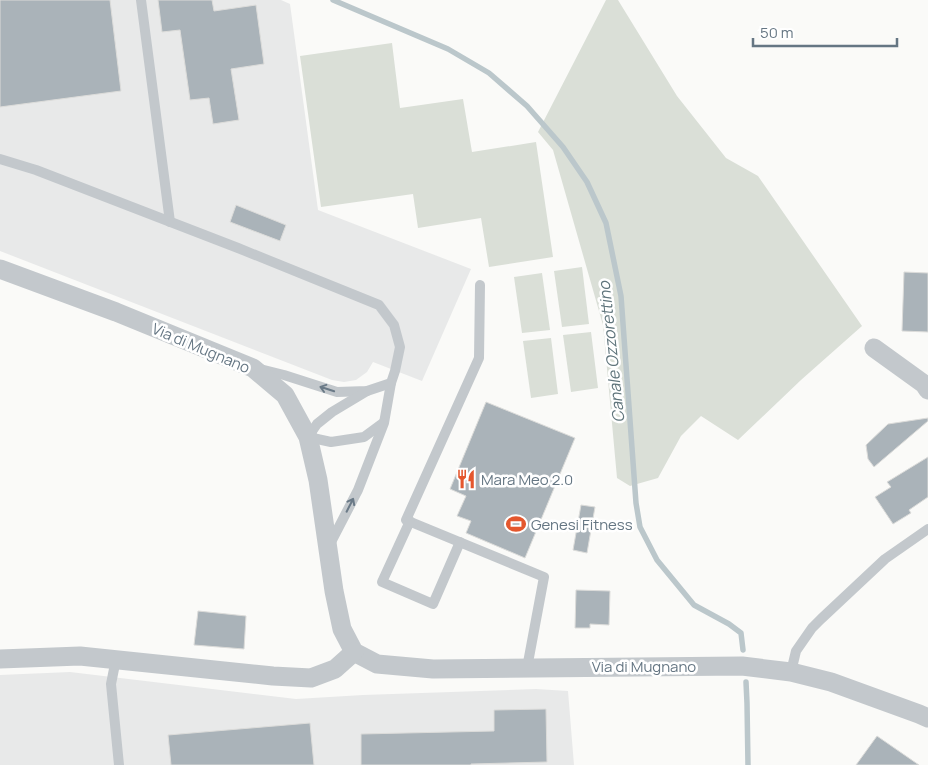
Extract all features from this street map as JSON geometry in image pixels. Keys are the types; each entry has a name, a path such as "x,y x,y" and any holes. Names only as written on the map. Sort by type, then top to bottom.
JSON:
{"street":[{"name":"Via di Mugnano","path":"0,269 116,312 253,368 284,395 308,437 318,480 334,592 342,629 354,652 377,664 432,669 742,666 791,672 831,682 928,718"},
{"path":"874,348 924,384 928,390"},
{"path":"0,660 80,656 273,676 311,678 335,669 354,652"}],"lane":[{"path":"141,0 170,222"},
{"path":"0,159 36,170 379,304 394,324 400,347 384,423 358,490 328,549"},
{"path":"480,285 479,358 406,520 544,577 527,668"},
{"path":"253,368 284,375 337,392 367,391"},
{"path":"384,423 364,437 331,442 308,437 317,424 332,412 367,391 392,382"},
{"path":"410,521 382,582 433,604 460,542"},
{"path":"791,672 796,651 821,618 885,559 928,529"},
{"path":"116,659 111,684 119,765"}],"shaded area":[{"path":"0,0 281,0 290,4 318,210 471,269 422,381 373,362 367,372 356,380 344,382 332,380 0,251"},
{"path":"606,0 618,0 677,96 726,158 758,176 862,326 801,380 738,440 701,416 681,436 658,478 630,486 617,478 603,325 553,150 538,132"},
{"path":"392,43 400,108 463,99 472,152 536,142 553,257 489,267 481,218 418,228 413,194 321,207 300,56"},
{"path":"582,267 589,324 562,327 554,271"},
{"path":"542,273 550,330 522,333 514,277"},
{"path":"591,332 598,388 571,392 563,335"},
{"path":"551,338 558,394 531,398 523,341"},
{"path":"70,672 296,699 536,689 568,691 574,765 0,765 0,675"}],"building":[{"path":"0,0 110,0 121,91 0,107"},
{"path":"158,0 212,0 214,11 256,5 264,64 231,69 239,120 213,124 209,98 190,100 180,30 162,32"},
{"path":"236,205 286,225 280,241 230,222"},
{"path":"904,272 928,273 928,332 902,331"},
{"path":"486,402 575,438 525,558 466,533 471,521 457,516 466,496 450,489"},
{"path":"928,418 928,421 874,467 868,459 866,445 888,424"},
{"path":"928,457 928,497 909,510 911,513 893,524 875,497 891,487 887,482"},
{"path":"581,505 595,507 587,553 573,550"},
{"path":"576,590 610,591 609,625 590,624 590,628 575,628"},
{"path":"198,611 246,616 244,649 194,645"},
{"path":"546,709 547,762 471,765 361,765 361,734 494,731 494,710"},
{"path":"310,723 314,765 171,765 168,735"},
{"path":"877,736 919,765 856,765"}],"waterway":[{"name":"Canale Ozzorettino","path":"333,0 448,49 489,73 527,106 563,147 587,182 606,223 621,296 636,503 640,527 657,560 694,605 729,624 741,633 743,650"},
{"name":"Canale Ozzorettino","path":"746,682 748,765"}],"place":[{"name":"Mara Meo 2.0","path":"466,479"},
{"name":"Genesi Fitness","path":"516,524"}]}
